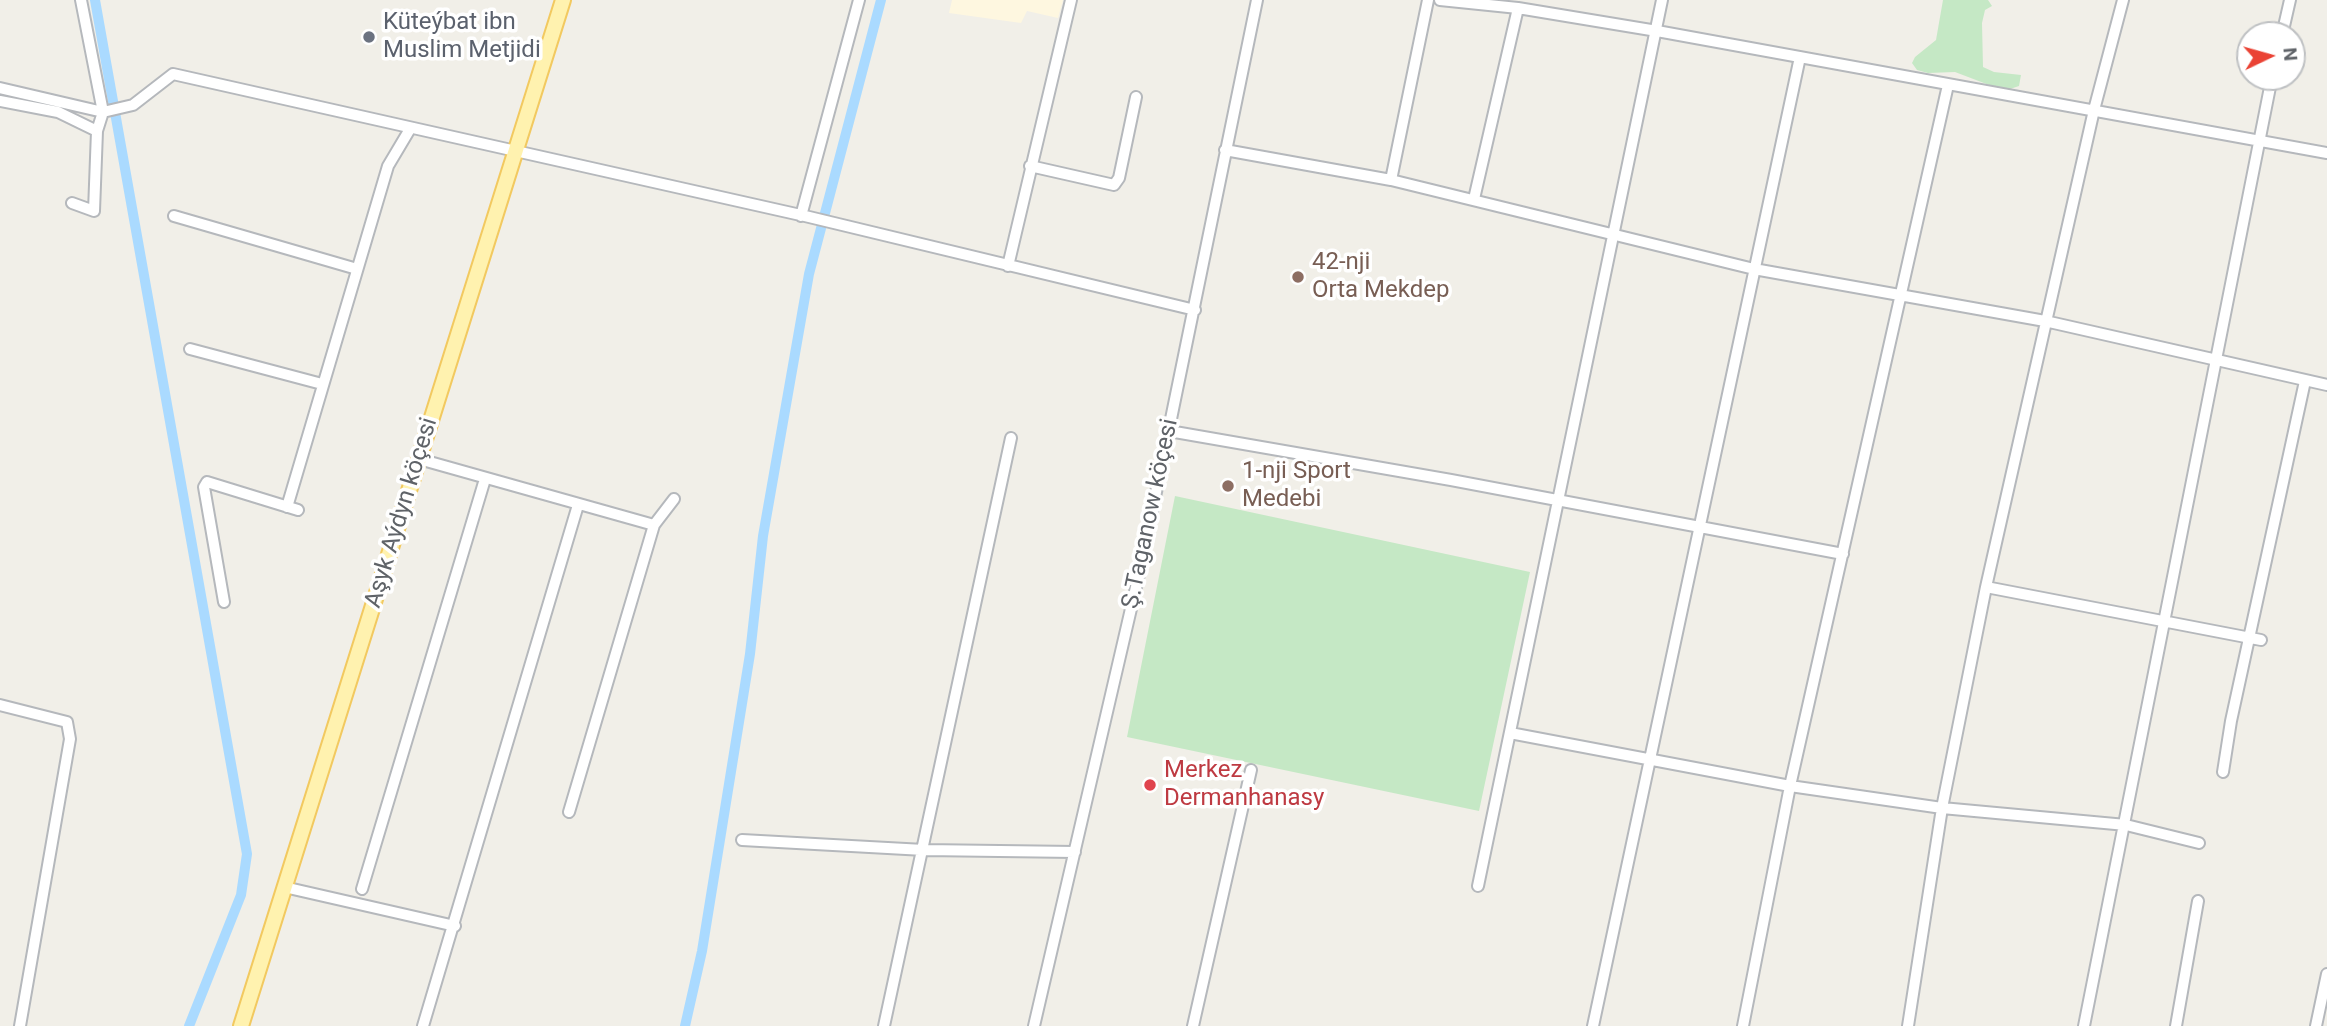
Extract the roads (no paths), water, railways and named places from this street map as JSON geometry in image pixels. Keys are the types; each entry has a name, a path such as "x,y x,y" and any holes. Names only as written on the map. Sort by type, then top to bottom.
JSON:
{"main road":[{"name":"Aşyk Aýdyn köçesi","path":"241,1026 563,0"}],"street":[{"path":"72,204 94,211 97,131 103,111 81,0"},
{"path":"803,216 859,0"},
{"path":"1008,266 1071,0"},
{"name":"Ş.Taganow köçesi","path":"1034,1026 1169,431 1257,0"},
{"path":"1391,180 1428,0"},
{"path":"1440,0 1518,8 1657,31 2327,153"},
{"path":"1478,886 1662,0"},
{"path":"1909,1026 1942,808 1986,587 2094,110 2123,0"},
{"path":"2285,21 2290,0"},
{"path":"1474,200 1518,8"},
{"path":"1593,1026 1800,57"},
{"path":"0,88 103,111 133,105 173,74 803,216 1195,310"},
{"path":"1743,1026 1790,786 1948,85"},
{"path":"2084,1026 2218,362 2269,91"},
{"path":"1030,166 1114,185 1119,178 1136,97"},
{"path":"0,101 58,112 97,131"},
{"path":"224,602 204,487 207,482 292,509 322,384 388,166 410,129"},
{"path":"1225,150 1391,180 1613,237 1754,269 2045,321 2327,385"},
{"path":"174,216 357,269"},
{"path":"190,349 322,384"},
{"path":"2224,772 2249,638 2266,570 2305,380"},
{"path":"1169,431 1698,525 1843,554"},
{"path":"884,1026 1011,438"},
{"path":"419,459 654,525"},
{"path":"362,889 485,478"},
{"path":"569,812 654,525 674,499"},
{"path":"423,1026 455,926 578,505"},
{"path":"1986,587 2261,640"},
{"path":"0,705 67,722 71,739 20,1026"},
{"path":"1510,733 1790,786 1942,808 2126,825 2199,843"},
{"path":"1193,1026 1251,770"},
{"path":"742,840 924,850 1075,852"},
{"path":"284,887 455,926"},
{"path":"2178,1026 2198,901"},
{"path":"2316,1026 2327,974"}],"waterway":[{"path":"95,0 247,854 241,895 189,1026"},
{"path":"685,1026 702,951 750,654 763,536 809,274 881,0"}],"place":[{"name":"Küteýbat ibn Muslim Metjidi","path":"369,37"},
{"name":"42-nji Orta Mekdep","path":"1298,277"},
{"name":"1-nji Sport Medebi","path":"1228,486"},
{"name":"Merkez Dermanhanasy","path":"1150,785"}]}
